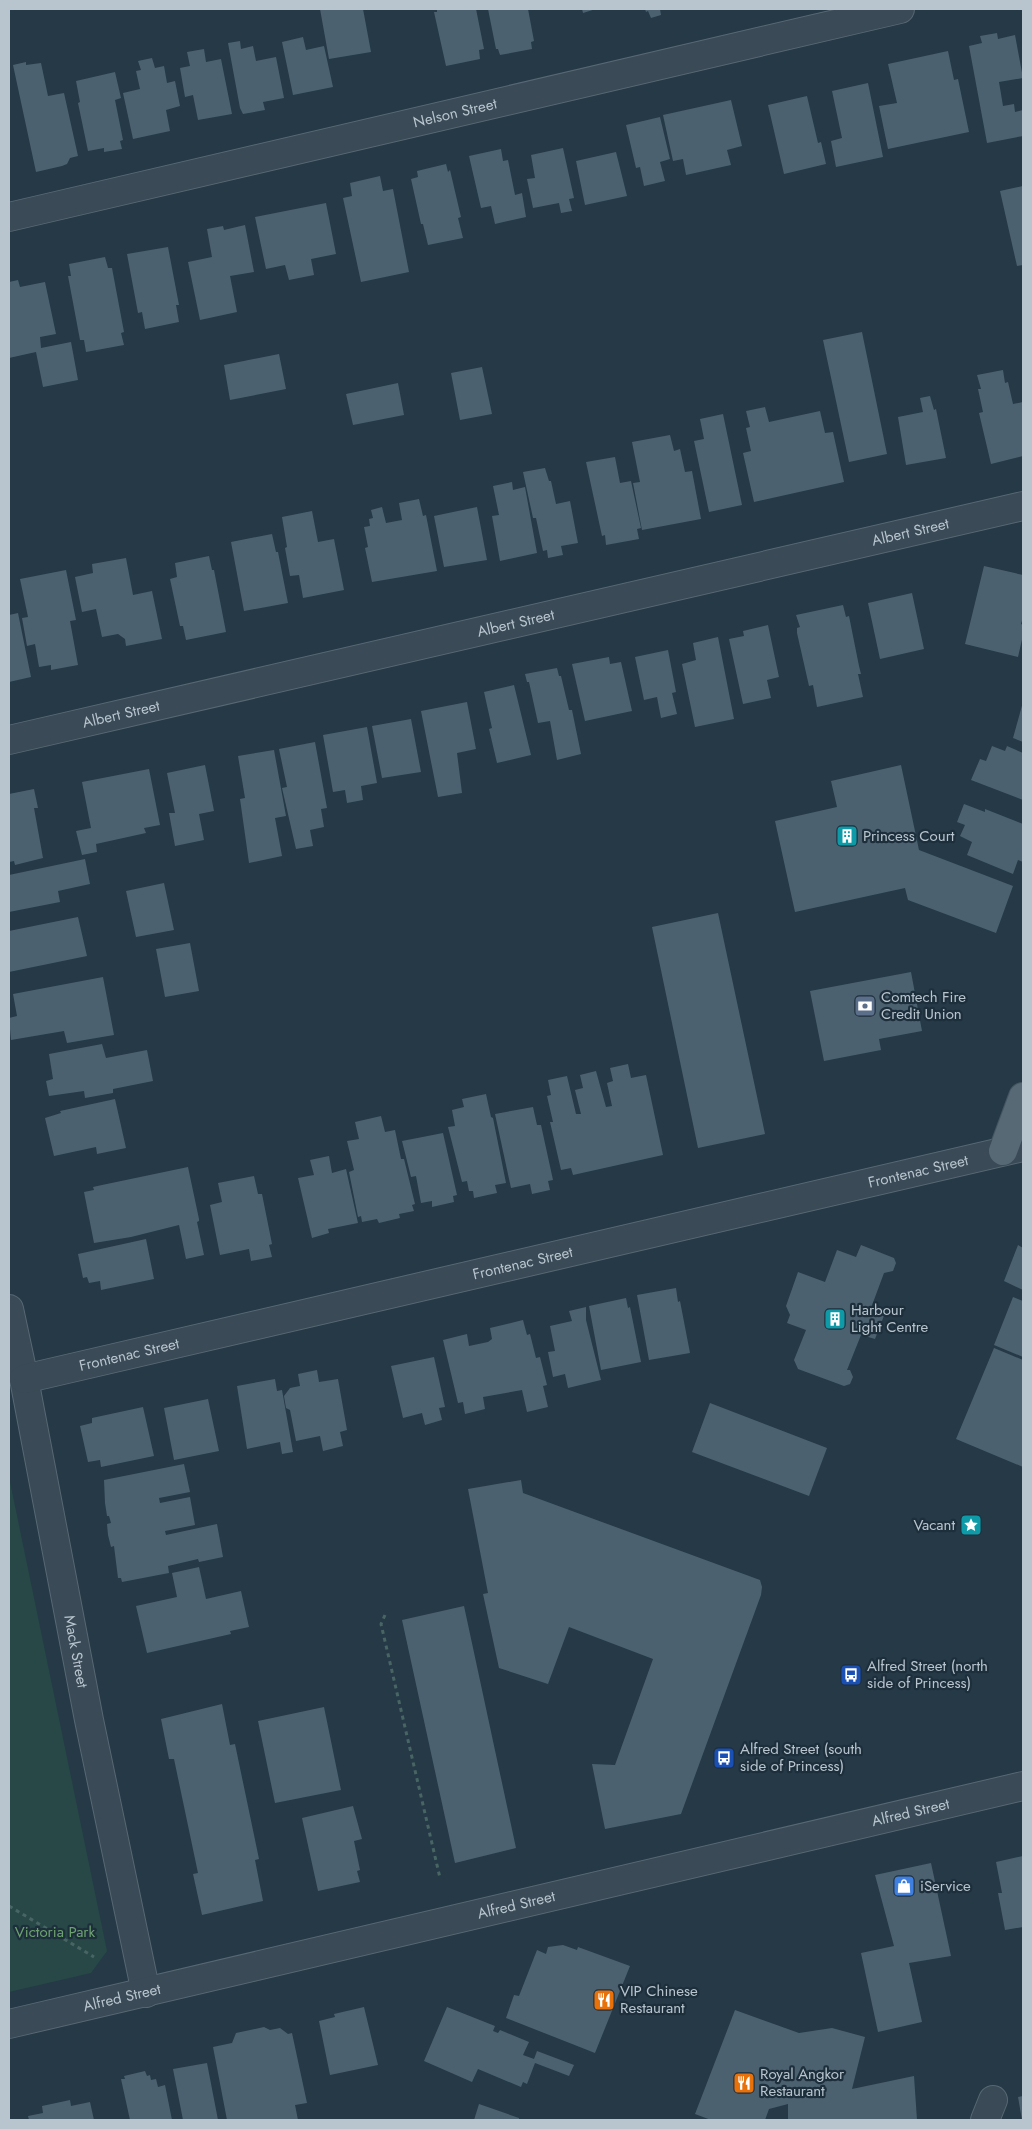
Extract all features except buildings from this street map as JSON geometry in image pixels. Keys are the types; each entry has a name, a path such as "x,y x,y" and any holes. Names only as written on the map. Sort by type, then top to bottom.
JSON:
{"main road":[{"path":"1013,1149 1023,1097"}],"street":[{"name":"Nelson Street","path":"9,217 900,9"},
{"name":"Albert Street","path":"9,740 1023,506"},
{"name":"Frontenac Street","path":"24,1379 1013,1149"},
{"name":"Mack Street","path":"9,1309 89,1720 146,1993"},
{"name":"Alfred Street","path":"9,2024 1023,1786"}],"path":[{"path":"384,1614 381,1624 440,1878"},
{"path":"9,1906 94,1957"}],"green space":[{"name":"Victoria Park","path":"9,1477 107,1951 91,1973 9,1992"}],"place":[{"name":"Princess Court","path":"847,836"},
{"name":"Comtech Fire Credit Union","path":"865,1006"},
{"name":"Harbour Light Centre","path":"835,1319"},
{"name":"Vacant","path":"971,1525"},
{"name":"Alfred Street (north side of Princess)","path":"851,1675"},
{"name":"Alfred Street (south side of Princess)","path":"724,1758"},
{"name":"iService","path":"904,1886"},
{"name":"VIP Chinese Restaurant","path":"604,2000"},
{"name":"Royal Angkor Restaurant","path":"744,2083"}]}
